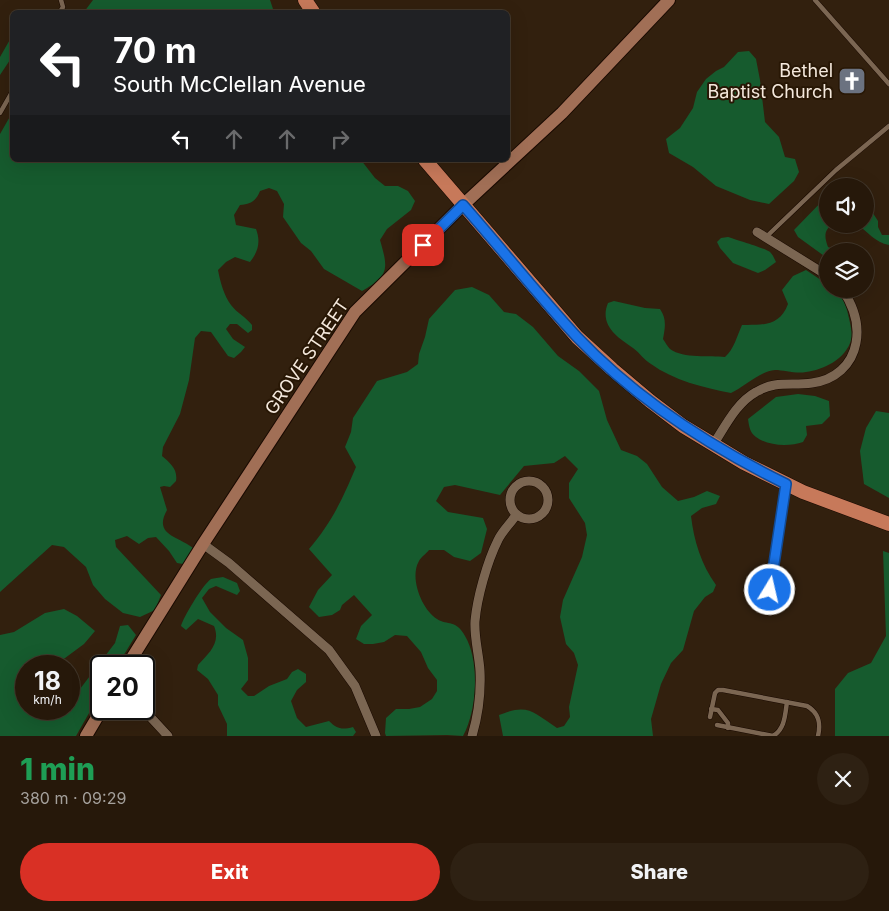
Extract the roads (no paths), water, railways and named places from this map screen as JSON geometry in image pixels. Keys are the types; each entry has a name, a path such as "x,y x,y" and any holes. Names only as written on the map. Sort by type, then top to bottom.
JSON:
{"main road":[{"name":"GROVE STREET","path":"510,161 562,112 669,0"},
{"path":"426,162 577,337 650,402 713,445 744,463 803,492 889,524"},
{"name":"GROVE STREET","path":"135,655 203,544 355,312 509,162"},
{"path":"86,736 95,720"}],"street":[{"path":"757,232 819,270"},
{"path":"713,445 737,408 747,397 756,391 777,384 812,383 829,378 842,371 855,349 858,333 856,318 848,298"},
{"path":"527,481 541,485 546,491 548,498 544,512 531,520 523,519 516,515 509,502 514,488 520,483 527,481"},
{"path":"472,736 476,724 479,698 480,671 475,622 479,592 498,539 516,515"},
{"path":"203,544 229,562 329,650 356,686 376,736"},
{"path":"153,720 168,736"}],"lane":[{"path":"815,0 889,84"},
{"path":"0,113 10,96"},
{"path":"766,238 836,170 889,126"},
{"path":"770,590 786,484"},
{"path":"710,717 711,708 718,690 787,702 807,706 814,710 819,718 818,736"},
{"path":"716,726 773,736 783,726 787,702"},
{"path":"711,708 718,710 728,723 728,728"}],"place":[{"name":"Bethel Baptist Church","path":"852,81"}]}
